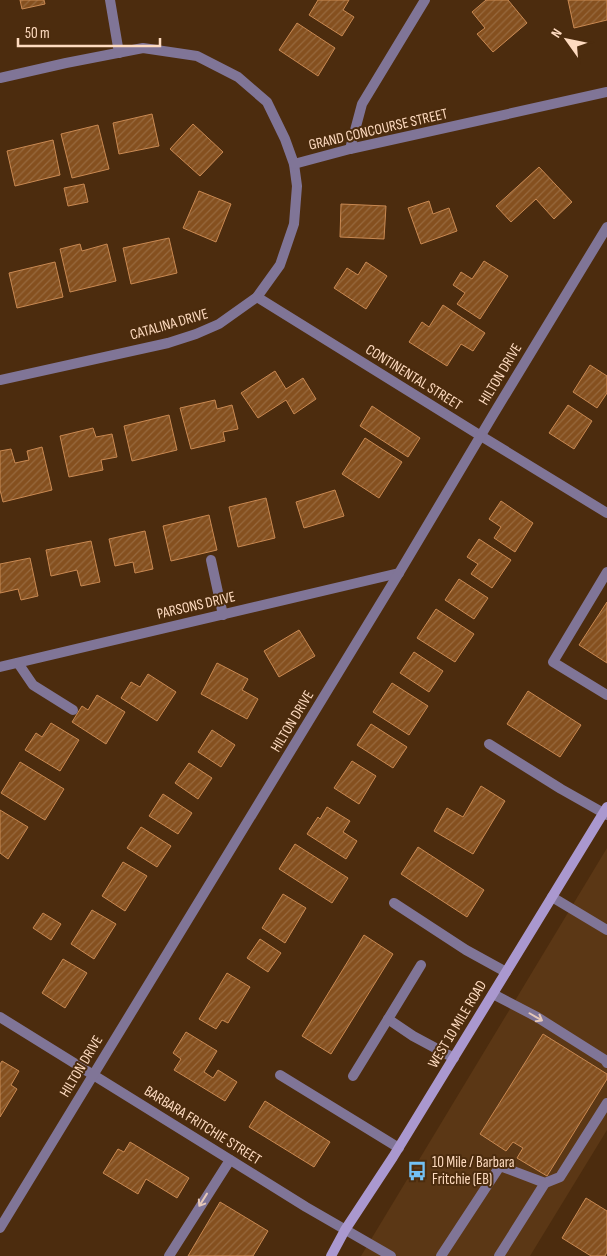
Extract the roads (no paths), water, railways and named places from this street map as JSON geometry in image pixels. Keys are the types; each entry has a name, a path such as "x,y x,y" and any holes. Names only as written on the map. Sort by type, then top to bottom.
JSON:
{"main road":[{"name":"WEST 10 MILE ROAD","path":"331,1256 345,1230 399,1148 606,811"}],"street":[{"path":"110,0 119,52"},
{"path":"350,149 362,104 425,0"},
{"name":"GRAND CONCOURSE STREET","path":"0,78 143,48 197,56 238,77 267,102 285,139 294,164 350,149 607,92"},
{"name":"CATALINA DRIVE","path":"0,380 168,343 196,334 219,324 257,297 280,265 294,224 297,186 294,164"},
{"name":"HILTON DRIVE","path":"0,1228 400,573 480,436 607,227"},
{"name":"CONTINENTAL STREET","path":"257,297 607,513"},
{"path":"211,560 222,614"},
{"path":"607,572 553,662 607,695"},
{"name":"PARSONS DRIVE","path":"0,667 400,573"},
{"path":"18,662 33,685 72,710"},
{"path":"489,744 561,789 606,811"},
{"path":"552,897 607,930"},
{"path":"394,903 466,950 506,972"},
{"path":"353,1076 421,965"},
{"path":"493,994 537,1017 606,1061"},
{"name":"BARBARA FRITCHIE STREET","path":"0,1016 230,1160 390,1256"},
{"path":"388,1019 413,1036 454,1058"},
{"path":"280,1075 399,1148"},
{"path":"499,1256 545,1183 560,1177 607,1103"},
{"path":"169,1256 230,1160"},
{"path":"441,1256 500,1166 545,1183"}],"place":[{"name":"10 Mile / Barbara Fritchie (EB)","path":"417,1171"}]}
